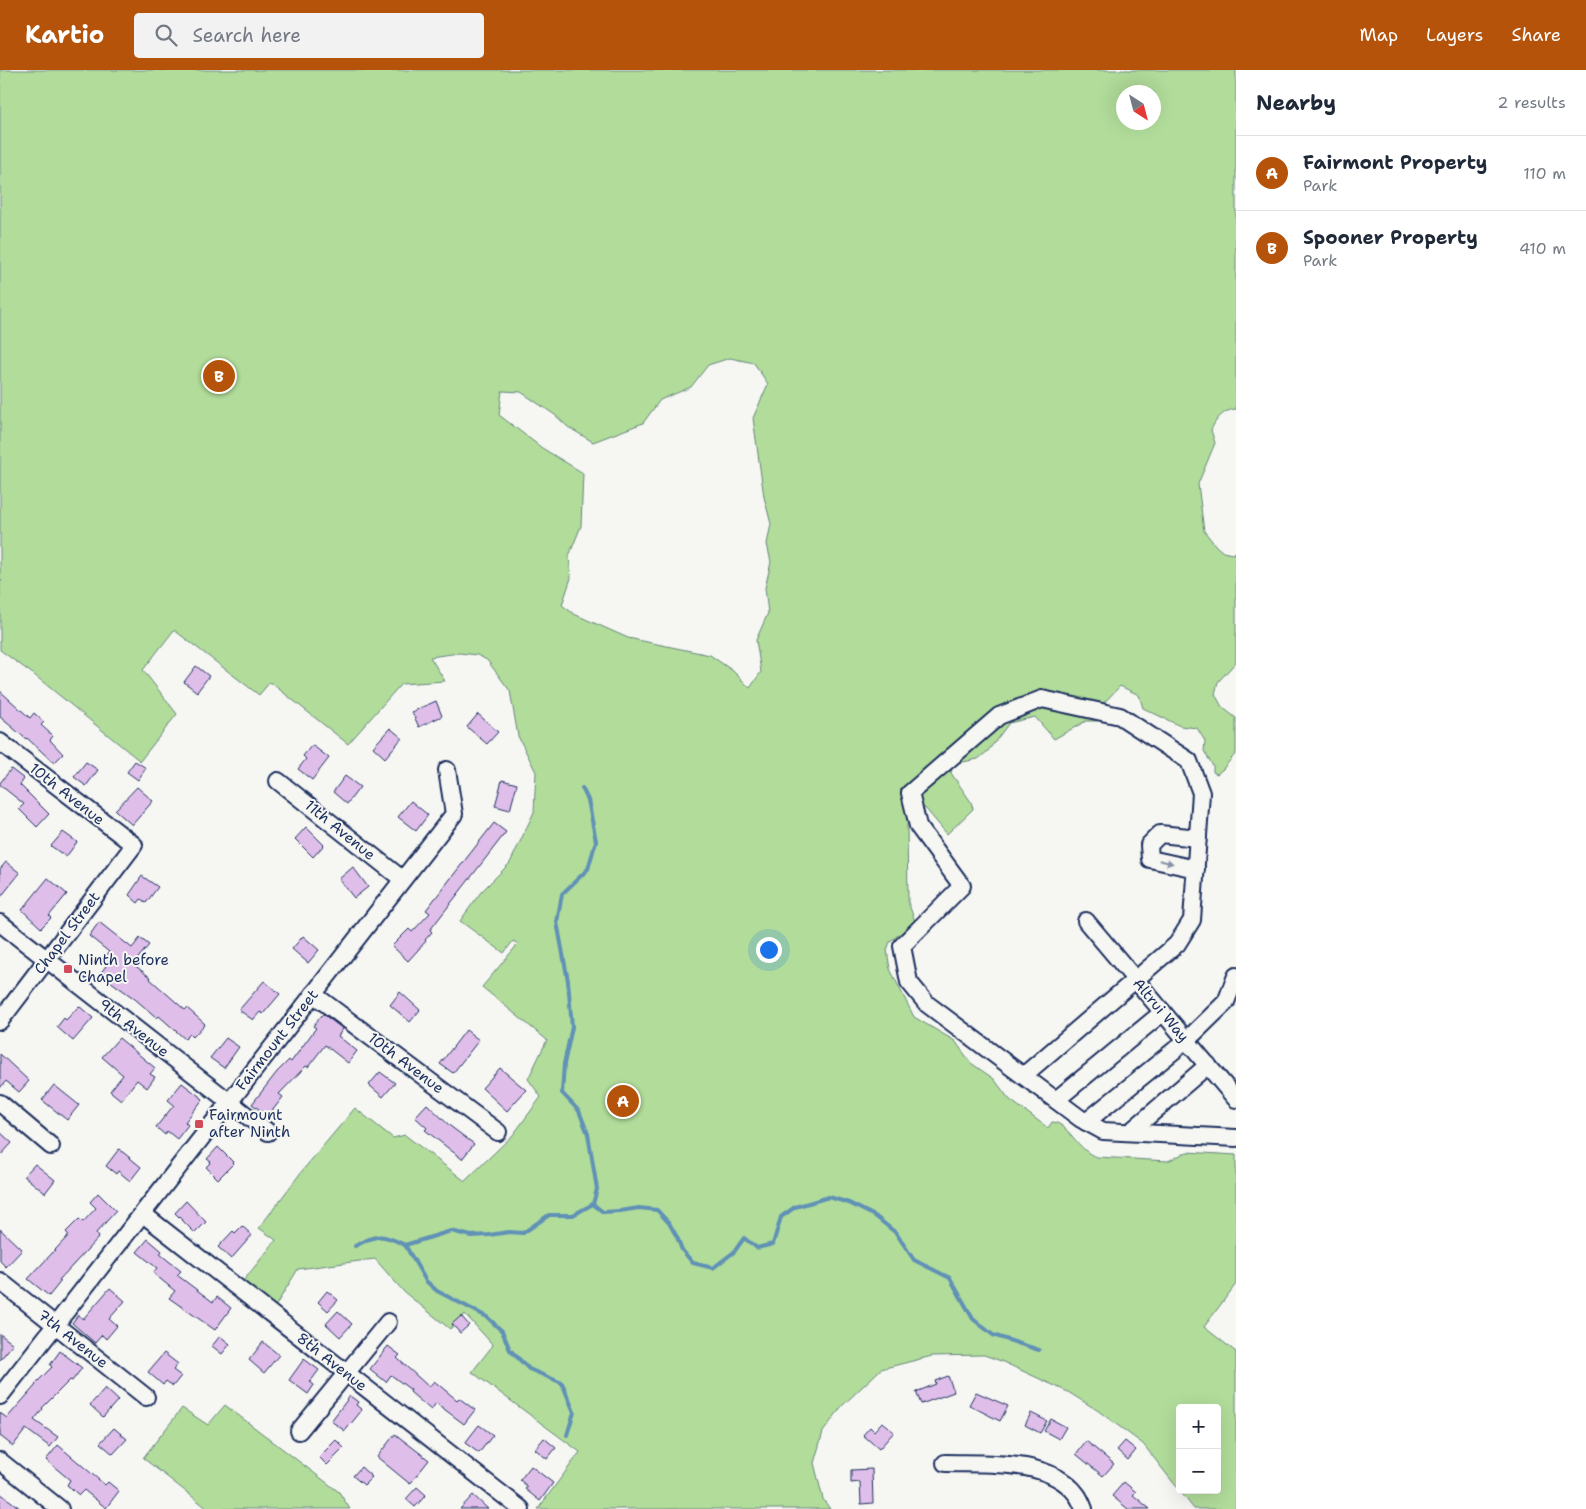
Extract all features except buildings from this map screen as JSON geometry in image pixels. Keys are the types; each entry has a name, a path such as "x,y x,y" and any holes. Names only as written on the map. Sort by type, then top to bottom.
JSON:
{"street":[{"path":"1023,1076 1177,944 1192,920 1201,793 1189,761 1120,716 1042,699 999,716 910,793 918,826 962,886 902,946 909,982 927,1004 1023,1076 1086,1122 1103,1131 1236,1138"},
{"name":"10th Avenue","path":"0,742 134,845"},
{"name":"Fairmount Street","path":"0,1396 454,814 447,770"},
{"name":"11th Avenue","path":"278,781 402,880"},
{"path":"1196,869 1150,859 1149,845 1160,834 1198,838"},
{"name":"Chapel Street","path":"0,1020 134,845"},
{"name":"Altrui Way","path":"1086,921 1236,1099"},
{"name":"9th Avenue","path":"0,923 268,1132"},
{"path":"1086,1122 1187,1040 1226,1002 1236,976"},
{"name":"10th Avenue","path":"313,994 498,1132"},
{"path":"1056,1100 1163,1012"},
{"path":"1130,1132 1208,1065"},
{"path":"0,1103 52,1146"},
{"name":"8th Avenue","path":"142,1214 521,1509"},
{"name":"7th Avenue","path":"0,1281 146,1397"},
{"path":"299,1431 388,1322"},
{"path":"0,1461 60,1509"},
{"path":"945,1463 1018,1465 1038,1470 1068,1485 1078,1496 1084,1509"}],"green space":[{"path":"0,70 1236,70 1236,409 1224,413 1213,426 1211,430 1215,443 1198,484 1204,531 1223,552 1232,554 1236,552 1236,662 1218,682 1215,694 1222,707 1236,718 1236,753 1217,774 1213,772 1213,766 1204,751 1205,741 1197,728 1180,726 1143,708 1139,695 1120,686 1100,707 1097,721 1086,721 1054,739 1035,717 1009,723 988,751 978,759 953,764 951,773 971,802 973,809 947,834 925,808 910,815 907,825 908,902 915,921 890,942 887,950 890,969 914,1017 955,1041 971,1063 994,1079 1009,1099 1048,1128 1052,1122 1058,1123 1090,1154 1097,1157 1168,1161 1187,1152 1236,1155 1236,1284 1204,1327 1236,1352 1236,1509 1194,1509 1182,1494 1221,1494 1221,1404 1176,1404 1176,1486 1143,1444 1097,1410 1068,1392 984,1355 932,1356 881,1369 842,1406 823,1432 814,1463 823,1499 830,1509 538,1509 580,1452 472,1372 493,1345 465,1314 450,1329 404,1292 375,1259 298,1269 270,1315 236,1290 276,1240 259,1228 302,1171 355,1108 393,1138 405,1135 465,1181 513,1135 541,1097 528,1079 547,1040 482,987 518,944 513,941 504,953 460,921 481,892 510,863 534,812 536,772 518,736 510,691 487,660 477,655 459,653 430,657 445,681 401,684 348,744 270,682 259,695 174,630 143,670 177,714 140,761 33,674 0,650 0,583 2,581 0,578","holes":["730,358 754,363 768,384 753,418 764,497 771,524 767,544 771,562 765,588 768,613 756,640 761,672 750,688 733,671 710,655 628,638 574,614 562,605 571,578 569,556 581,526 583,473 542,448 499,415 502,391 521,392 555,415 568,427 593,442 643,423 660,400 691,387 708,365"]},
{"path":"225,1405 339,1492 350,1509 208,1509 143,1458 182,1408 208,1425"}],"waterway":[{"path":"355,1246 380,1236 390,1238 405,1245 451,1231 471,1236 509,1232 523,1233 549,1215 573,1215 593,1204 597,1189 588,1134 579,1111 562,1093 564,1064 572,1027 568,981 557,922 562,894 588,869 596,841 588,800 582,788"},
{"path":"593,1204 603,1212 639,1208 657,1210 669,1223 682,1250 693,1263 713,1268 734,1252 744,1238 757,1248 773,1244 781,1217 795,1207 829,1197 849,1203 875,1216 896,1233 914,1260 950,1278 973,1319 993,1335 1039,1350"},
{"path":"405,1245 426,1281 437,1291 487,1317 502,1331 510,1350 529,1369 562,1383 574,1412 567,1435"}],"place":[{"name":"Spooner Property","path":"219,376"},
{"name":"Ninth before Chapel","path":"68,969"},
{"name":"Fairmont Property","path":"623,1101"},
{"name":"Fairmount after Ninth","path":"199,1124"}]}
